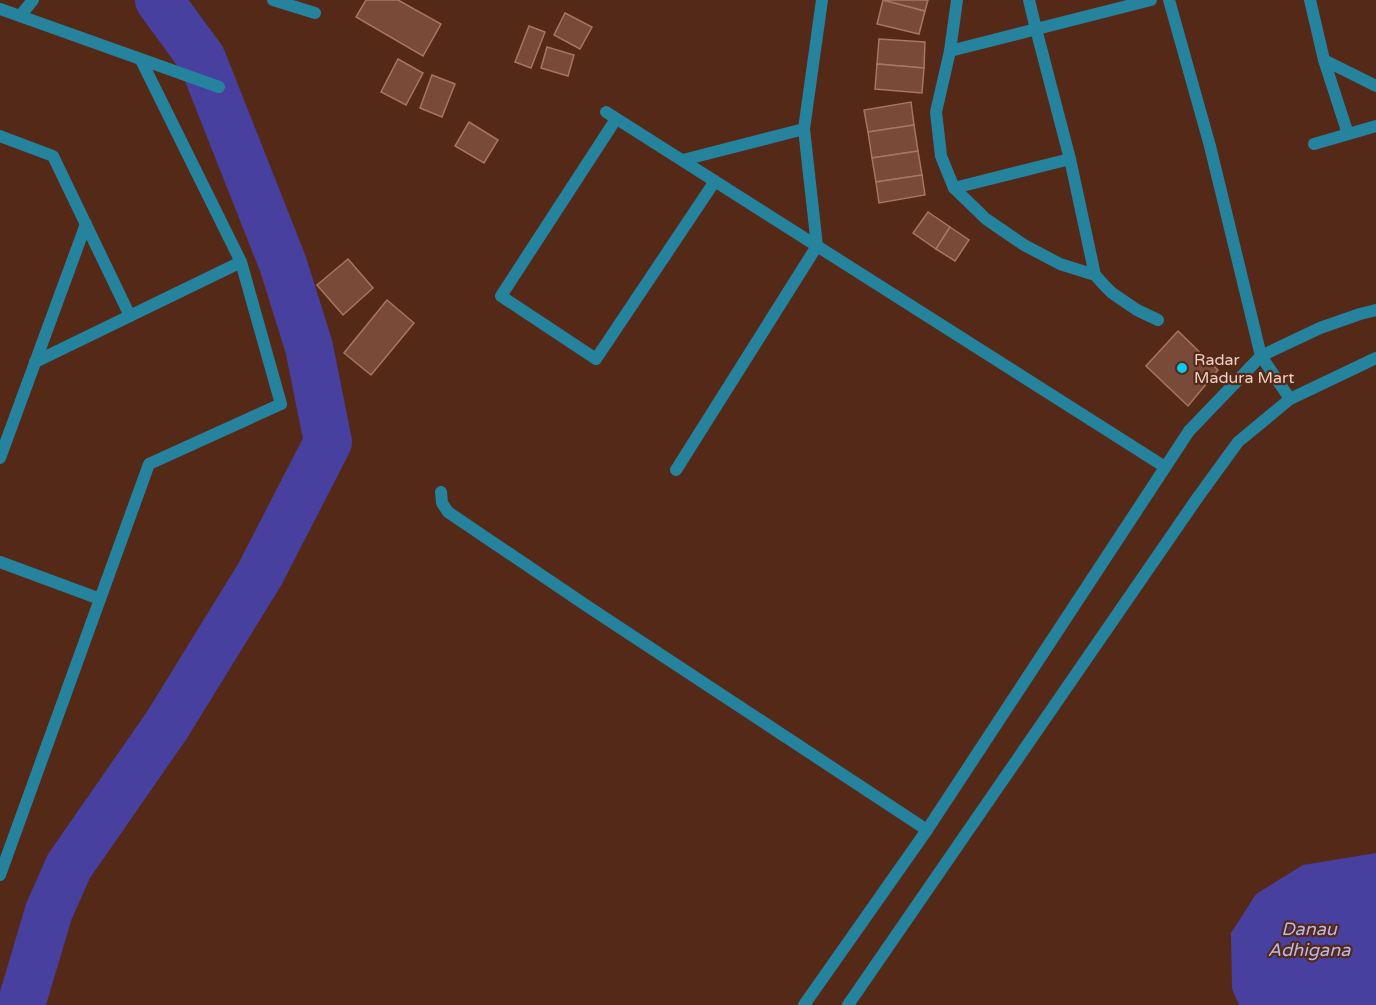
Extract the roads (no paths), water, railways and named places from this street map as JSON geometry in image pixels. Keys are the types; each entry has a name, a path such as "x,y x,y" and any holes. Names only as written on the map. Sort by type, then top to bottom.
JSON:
{"street":[{"path":"20,16 33,0"},
{"path":"273,0 315,13"},
{"path":"676,470 817,246 804,129 822,0"},
{"path":"957,0 950,51 936,112 941,156 954,188 986,219 1024,245 1060,264 1095,274"},
{"path":"1029,0 1070,159 1095,274 1112,293 1137,310 1158,320"},
{"path":"950,51 1151,0"},
{"path":"1169,0 1210,146 1261,356 1290,399"},
{"path":"1310,0 1324,60 1348,134"},
{"path":"0,9 219,87"},
{"path":"0,875 149,464 280,404 241,262 141,60"},
{"path":"1324,60 1376,86"},
{"path":"715,181 597,359 501,296 611,115 682,160 715,181 817,246 1165,467"},
{"path":"1314,144 1376,126"},
{"path":"682,160 804,129"},
{"path":"0,136 53,156 130,316"},
{"path":"954,188 1070,159"},
{"path":"0,458 86,224"},
{"path":"35,362 241,262"},
{"path":"804,1005 927,830 1189,431 1261,356 1320,328 1376,310"},
{"path":"848,1005 1197,497 1238,442 1290,399 1376,358"},
{"path":"441,492 442,503 448,512 927,830"},
{"path":"0,562 100,599"}],"water":[{"name":"Danau Adhigana","path":"1376,853 1376,1005 1239,1005 1232,989 1231,933 1256,894 1303,865"}],"waterway":[{"path":"21,1005 49,911 69,866 167,725 260,574 328,442 309,347 283,264 202,59 159,0"}],"place":[{"name":"Radar Madura Mart","path":"1182,368"}]}
